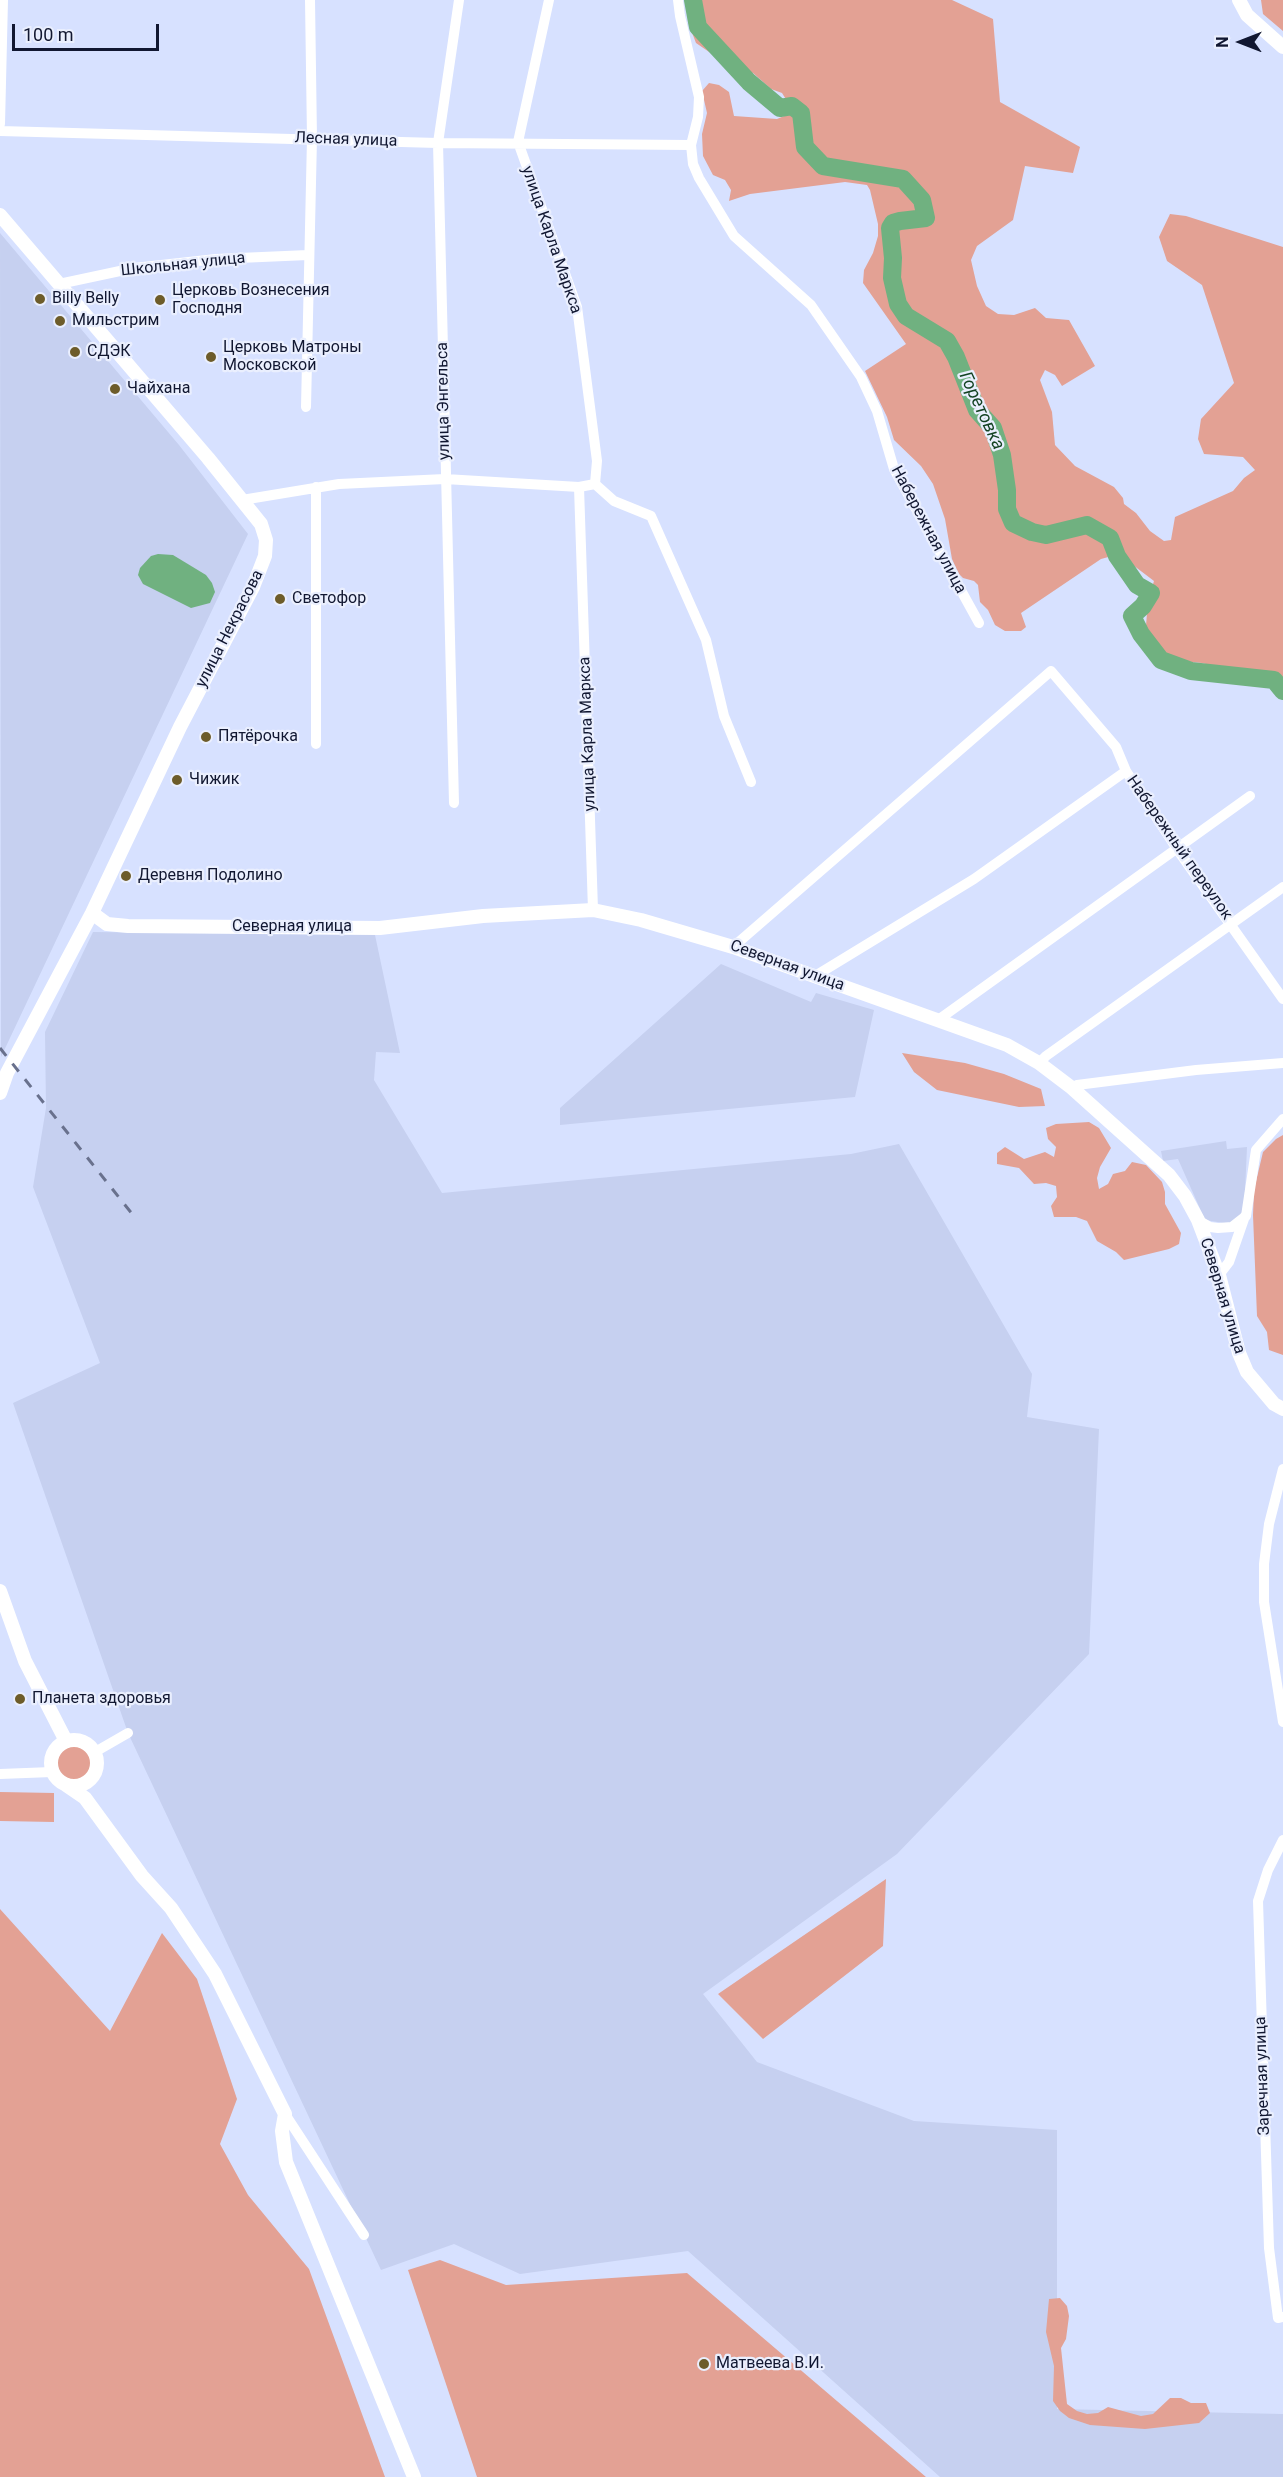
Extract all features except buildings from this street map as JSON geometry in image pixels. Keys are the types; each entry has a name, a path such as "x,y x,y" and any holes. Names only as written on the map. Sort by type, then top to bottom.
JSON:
{"street":[{"path":"0,124 3,0"},
{"path":"306,407 312,138 310,0"},
{"name":"улица Энгельса","path":"454,803 438,143 459,0"},
{"path":"518,142 549,0"},
{"name":"Набережная улица","path":"678,0 699,97 698,117 691,145 693,164 699,178 734,236 811,305 861,377 877,411 894,469 979,623"},
{"path":"1239,0 1247,15 1283,47"},
{"name":"Лесная улица","path":"0,131 438,143 691,145"},
{"name":"улица Карла Маркса","path":"518,142 577,307 597,461 595,484"},
{"name":"улица Некрасова","path":"0,215 208,458 261,524 266,540 265,556 253,587 180,727 92,913 24,1039 0,1093"},
{"name":"Школьная улица","path":"59,284 134,268 216,259 308,255"},
{"path":"242,500 316,487 445,478 579,487 595,484 614,501 651,516 706,639 724,716 751,782"},
{"path":"316,487 316,744"},
{"name":"улица Карла Маркса","path":"579,487 593,910"},
{"name":"Набережный переулок","path":"733,947 1051,671 1116,747 1126,771 1177,849 1283,999"},
{"path":"815,976 974,879 1126,771"},
{"path":"938,1020 1250,796"},
{"path":"1039,1063 1283,887"},
{"name":"Северная улица","path":"92,913 107,924 128,926 380,928 483,916 593,910 641,920 733,947 1007,1045 1039,1063 1072,1088 1141,1147 1169,1175 1185,1196 1198,1220 1219,1275 1239,1353 1247,1372 1274,1404 1283,1409"},
{"path":"1072,1088 1077,1085 1196,1070 1283,1063"},
{"path":"1219,1275 1228,1262 1245,1216 1256,1150 1283,1119"},
{"path":"1198,1220 1210,1227 1232,1227 1245,1216"},
{"path":"1283,1470 1269,1524 1264,1564 1264,1602 1283,1722"},
{"path":"0,1591 25,1661 66,1742"},
{"path":"95,1752 128,1733"},
{"path":"98,1815 92,1778 98,1761 95,1752 82,1741 66,1742 56,1749 51,1760 52,1772 58,1780 85,1798 142,1876 171,1908 215,1974 285,2114 364,2235"},
{"path":"0,1774 52,1772"},
{"path":"66,1785 75,1787 85,1784 92,1778"},
{"name":"Заречная улица","path":"1280,2317 1269,2248 1258,1901 1268,1870 1283,1840"},
{"path":"285,2114 282,2131 286,2162 414,2477"}],"shaded area":[{"path":"687,0 952,0 993,19 1000,102 1080,147 1073,173 1025,166 1013,220 977,246 971,260 977,286 986,306 998,314 1014,315 1035,308 1046,318 1069,320 1095,366 1062,386 1055,375 1045,370 1040,380 1052,412 1055,445 1075,466 1114,487 1123,498 1124,504 1136,513 1150,531 1164,541 1171,540 1175,517 1233,491 1244,478 1255,470 1243,457 1204,454 1198,439 1201,419 1234,383 1202,285 1167,261 1159,237 1170,214 1186,216 1283,247 1283,683 1202,663 1172,660 1153,647 1146,626 1148,600 1154,581 1129,562 1123,553 1101,559 1021,613 1026,627 1021,631 1005,631 995,625 988,610 980,602 978,585 959,574 952,559 945,519 933,484 921,466 894,440 887,417 865,371 906,344 863,283 864,270 873,253 878,236 878,224 870,190 867,185 845,182 750,194 729,201 731,190 725,180 713,175 703,156 702,134 707,113 702,91 709,83 719,85 729,92 734,116 777,119 794,112 782,93 771,89 753,73 742,70 730,73 715,56 696,43 688,22"},
{"path":"1261,0 1283,0 1283,31 1263,14"},
{"path":"0,233 179,445 248,534 1,1057"},
{"path":"173,555 206,575 215,592 210,603 191,608 143,584 138,575 140,568 151,556"},
{"path":"93,932 375,935 400,1053 376,1052 374,1080 442,1193 851,1154 899,1144 1032,1374 1027,1417 1099,1429 1089,1654 897,1854 703,1994 757,2062 914,2121 1057,2130 1057,2409 1283,2414 1283,2477 940,2477 688,2251 520,2274 454,2244 381,2270 128,1733 13,1403 100,1363 33,1187 46,1108 45,1032"},
{"path":"721,964 811,1002 816,993 874,1010 855,1097 560,1125 560,1108"},
{"path":"902,1053 965,1063 1004,1074 1041,1089 1045,1106 1019,1107 937,1090 914,1072"},
{"path":"1089,1122 1099,1128 1111,1148 1100,1167 1097,1178 1099,1189 1108,1184 1113,1174 1125,1171 1132,1162 1146,1165 1162,1182 1165,1204 1181,1233 1179,1244 1169,1249 1124,1260 1116,1252 1097,1241 1087,1221 1076,1217 1054,1217 1051,1206 1057,1197 1056,1186 1046,1183 1034,1184 1019,1168 997,1164 997,1153 1005,1147 1024,1159 1045,1152 1054,1157 1056,1147 1048,1139 1046,1128 1056,1124"},
{"path":"1283,1135 1283,1355 1269,1350 1267,1332 1257,1316 1253,1215 1254,1190 1263,1152"},
{"path":"1226,1141 1227,1149 1247,1147 1244,1214 1230,1224 1205,1220 1178,1159 1163,1161 1161,1151"},
{"path":"74,1746 86,1751 91,1763 86,1775 74,1780 62,1775 57,1763 62,1751"},
{"path":"0,1792 54,1793 54,1822 0,1821"},
{"path":"886,1879 883,1946 763,2039 718,1994"},
{"path":"0,1909 110,2031 162,1933 197,1979 237,2099 220,2144 248,2195 309,2269 385,2477 0,2477"},
{"path":"440,2260 506,2285 687,2273 926,2477 477,2477 408,2270"},
{"path":"1060,2298 1067,2306 1069,2316 1066,2339 1061,2348 1067,2404 1087,2414 1098,2413 1108,2407 1141,2416 1153,2414 1170,2398 1181,2398 1191,2403 1206,2403 1210,2413 1199,2423 1145,2429 1090,2425 1069,2418 1053,2401 1054,2366 1046,2332 1049,2299"}],"waterway":[{"name":"Горетовка","path":"693,0 698,27 749,82 780,108 792,106 801,113 805,147 823,166 903,179 922,200 926,218 900,221 893,223 890,228 892,278 898,304 906,316 947,341 956,357 977,410 993,428 1002,455 1007,509 1013,523 1032,532 1046,535 1087,525 1110,538 1117,556 1137,585 1151,593 1143,606 1132,616 1141,634 1161,660 1191,671 1274,680 1283,691"}],"railway":[{"path":"0,1048 133,1215"}],"place":[{"name":"Billy Belly","path":"40,299"},
{"name":"Церковь Вознесения Господня","path":"160,300"},
{"name":"Мильстрим","path":"60,321"},
{"name":"СДЭК","path":"75,352"},
{"name":"Церковь Матроны Московской","path":"211,357"},
{"name":"Чайхана","path":"115,389"},
{"name":"Светофор","path":"280,599"},
{"name":"Пятёрочка","path":"206,737"},
{"name":"Чижик","path":"177,780"},
{"name":"Деревня Подолино","path":"126,876"},
{"name":"Планета здоровья","path":"20,1699"},
{"name":"Матвеева В.И.","path":"704,2364"}]}
